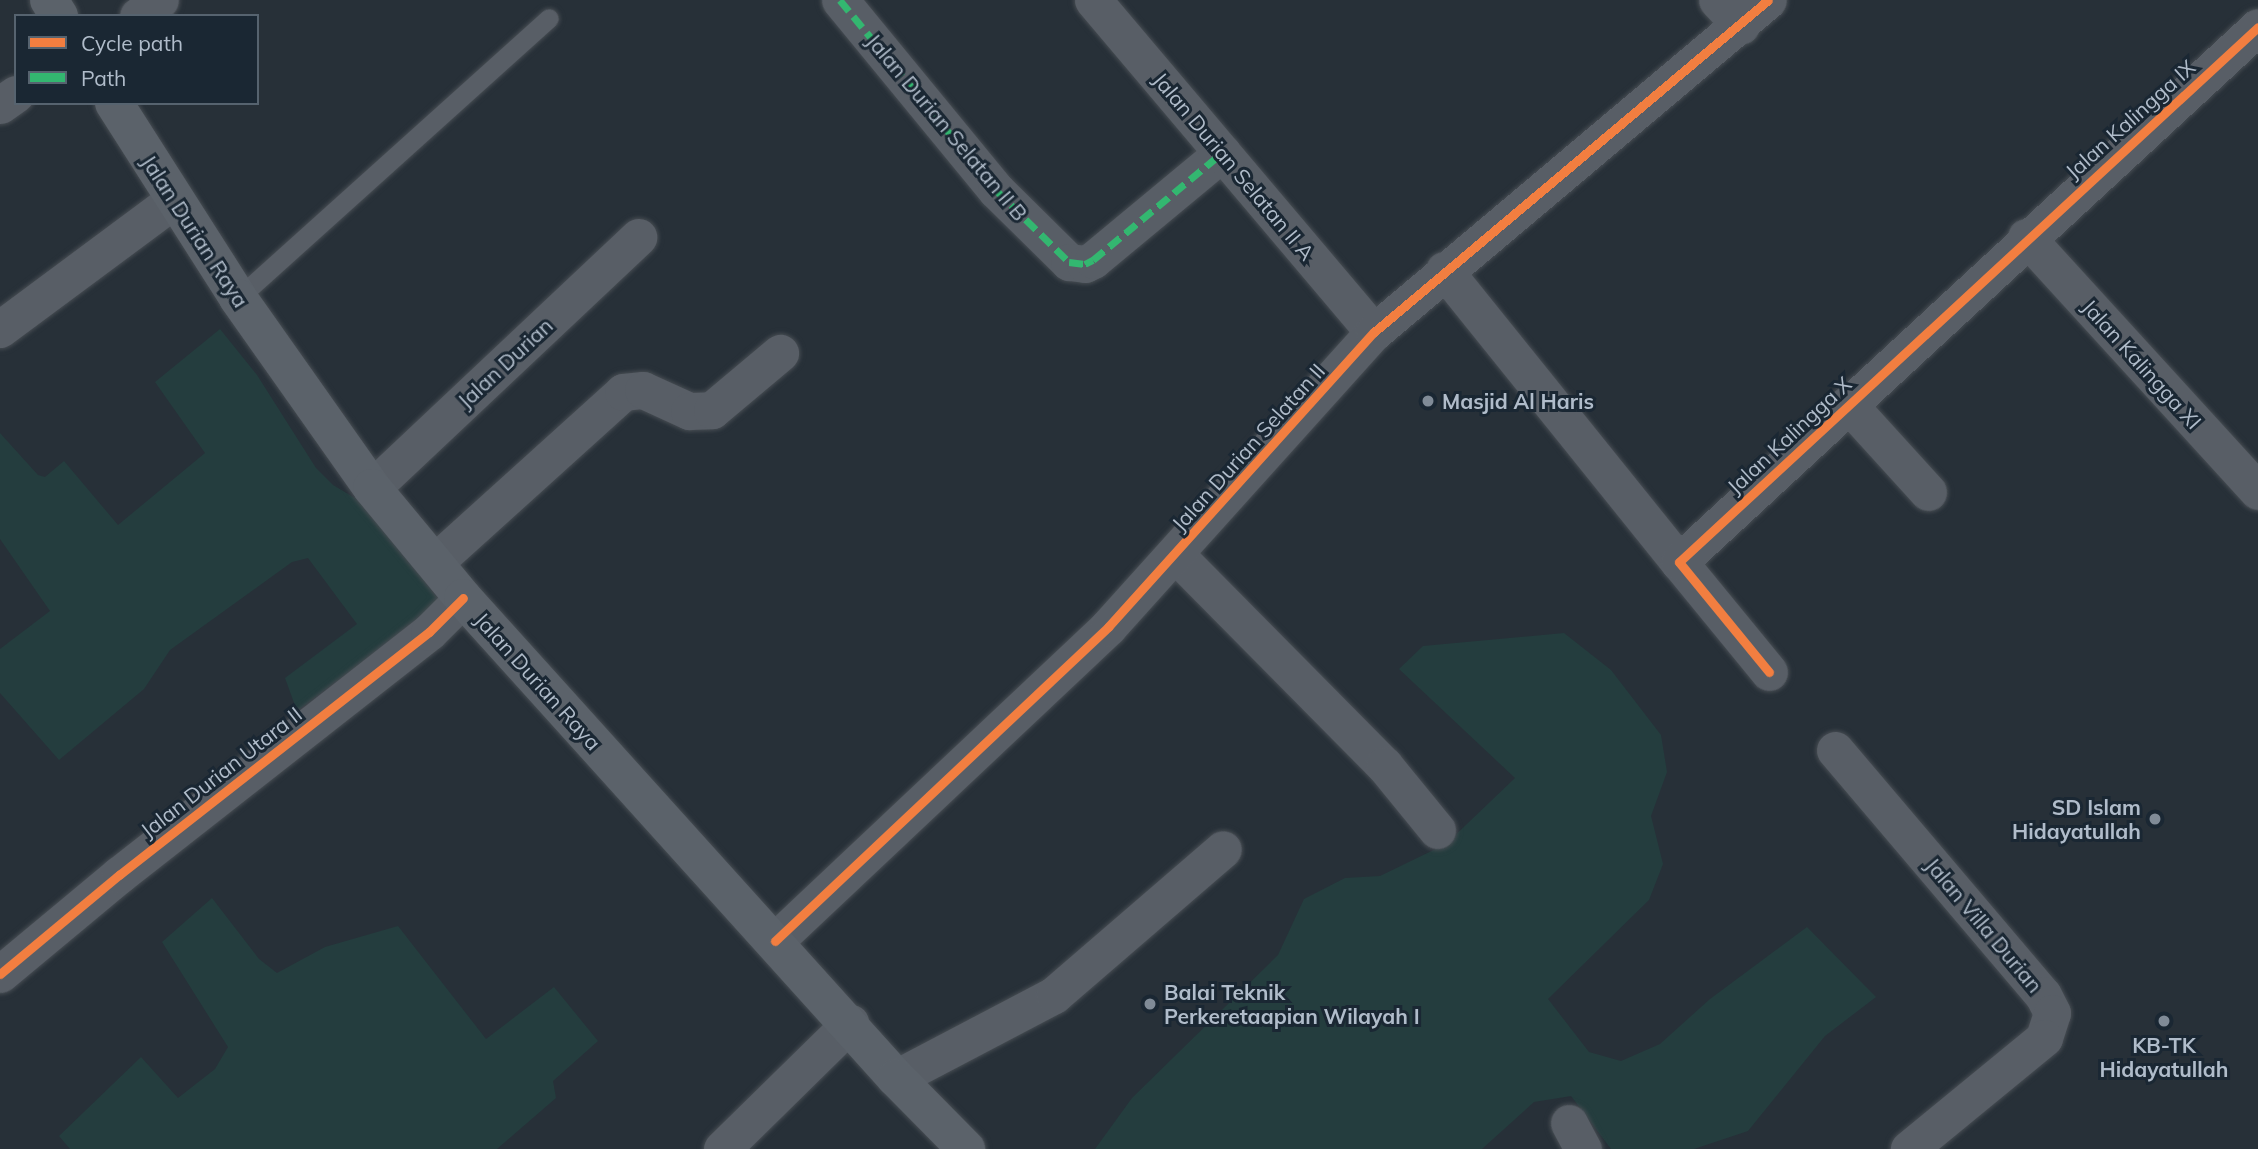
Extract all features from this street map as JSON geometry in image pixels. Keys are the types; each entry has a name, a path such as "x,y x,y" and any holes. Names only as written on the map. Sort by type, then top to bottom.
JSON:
{"main road":[{"name":"Jalan Durian Raya","path":"115,105 238,298 372,488 463,598 850,1023 896,1078 966,1149"}],"street":[{"path":"141,14 160,0"},
{"name":"Jalan Durian Selatan II B","path":"841,0 996,190 1069,262 1084,264 1093,260 1222,153"},
{"name":"Jalan Durian Selatan II A","path":"1093,0 1374,332"},
{"path":"1717,0 1741,26"},
{"name":"Jalan Durian Selatan II","path":"775,941 1108,627 1374,332 1444,270 1741,26 1768,0"},
{"name":"Jalan Kalingga IX","path":"2026,237 2258,27"},
{"path":"0,329 174,200"},
{"name":"Jalan Durian","path":"372,488 638,237"},
{"name":"Jalan Kalingga X","path":"1679,562 2026,237"},
{"name":"Jalan Kalingga XI","path":"2026,237 2258,491"},
{"path":"1444,270 1769,672"},
{"path":"434,563 623,392 643,390 689,411 712,410 780,353"},
{"path":"1848,404 1928,492"},
{"name":"Jalan Durian Selatan II","path":"1175,554 1384,765 1437,830"},
{"name":"Jalan Durian Utara II","path":"0,974 118,875 429,632 463,598"},
{"name":"Jalan Villa Durian","path":"1835,750 2043,995 2052,1013 2044,1038 1909,1149"},
{"path":"896,1078 1055,995 1223,849"},
{"path":"722,1149 850,1023"}],"lane":[{"path":"238,298 549,18"}],"green space":[{"path":"220,329 257,375 316,468 333,485 370,507 441,603 297,711 285,678 357,624 308,558 292,562 170,650 144,689 59,760 0,693 0,649 50,611 0,539 0,433 38,475 45,477 64,461 118,525 205,453 155,382"},
{"path":"1564,633 1611,670 1661,735 1667,772 1651,816 1663,864 1649,900 1548,999 1589,1052 1621,1061 1660,1044 1710,999 1807,927 1876,997 1825,1036 1748,1131 1694,1149 1611,1149 1571,1096 1534,1102 1482,1149 1095,1149 1132,1098 1278,955 1304,899 1345,878 1380,876 1446,844 1515,778 1399,669 1423,646"},
{"path":"212,898 259,959 277,973 325,947 398,926 486,1039 554,987 598,1041 553,1081 556,1098 497,1149 70,1149 59,1136 141,1057 178,1098 215,1069 228,1047 162,942"}],"marked path":[{"path":"840,0 996,190 1069,262 1085,264 1093,260 1222,153"}],"cycle path":[{"path":"775,941 1108,627 1374,332 1768,0"},
{"path":"1769,672 1679,562 2258,27"},
{"path":"0,974 119,875 429,632 463,598"}],"place":[{"name":"Masjid Al Haris","path":"1428,401"},
{"name":"SD Islam Hidayatullah","path":"2155,819"},
{"name":"Balai Teknik Perkeretaapian Wilayah I","path":"1150,1004"},
{"name":"KB-TK Hidayatullah","path":"2164,1021"}]}
